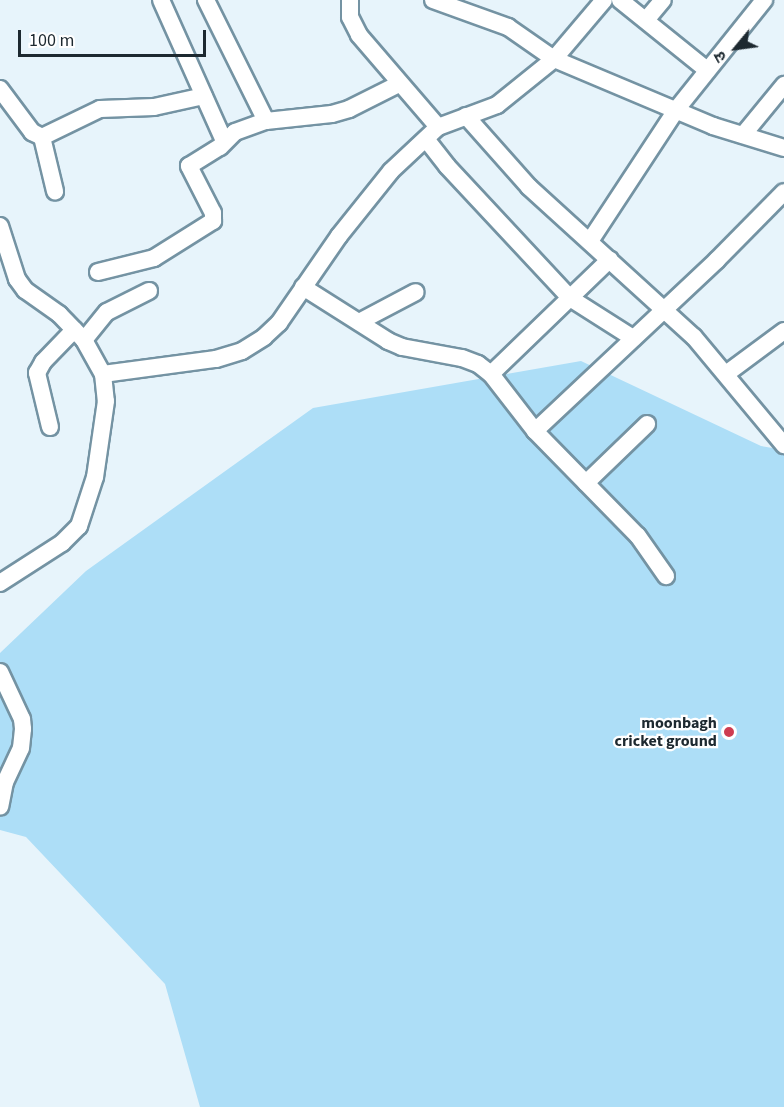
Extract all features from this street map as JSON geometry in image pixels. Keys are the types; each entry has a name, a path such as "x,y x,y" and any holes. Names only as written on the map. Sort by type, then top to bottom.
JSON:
{"street":[{"path":"160,0 224,141"},
{"path":"207,0 266,121"},
{"path":"350,0 350,17 359,34 399,84 432,133 454,173 570,298 633,338"},
{"path":"433,0 508,27 554,59 676,110 784,148"},
{"path":"103,374 216,359 242,351 279,323 303,287 391,171 432,133 466,116 497,105 554,59 604,0"},
{"path":"620,0 707,70"},
{"path":"646,20 663,0"},
{"path":"590,242 676,110 764,0"},
{"path":"98,272 154,258 213,221 213,213 189,166 220,147 235,132 266,121 332,114 349,109 399,84"},
{"path":"743,135 784,85"},
{"path":"0,89 32,132 42,137 55,191"},
{"path":"42,137 100,109 154,107 204,96"},
{"path":"466,116 499,156 529,187 665,308 726,374 783,441"},
{"path":"536,431 784,192"},
{"path":"0,226 17,279 25,290 59,314 79,335 103,374 106,417 95,477 79,526 62,543 0,583"},
{"path":"491,374 610,259"},
{"path":"303,287 402,347 462,358 478,364 491,374 536,431 638,536 666,576"},
{"path":"51,427 37,373 43,362 107,312 149,291"},
{"path":"359,322 416,292"},
{"path":"726,374 784,331"},
{"path":"586,483 647,424"},
{"path":"0,672 22,719 23,729 21,748 5,782 0,807"}],"shaded area":[{"path":"581,361 761,446 784,450 784,1107 200,1107 165,984 26,837 0,830 0,653 86,571 313,408"}],"place":[{"name":"moonbagh cricket ground","path":"729,732"}]}
